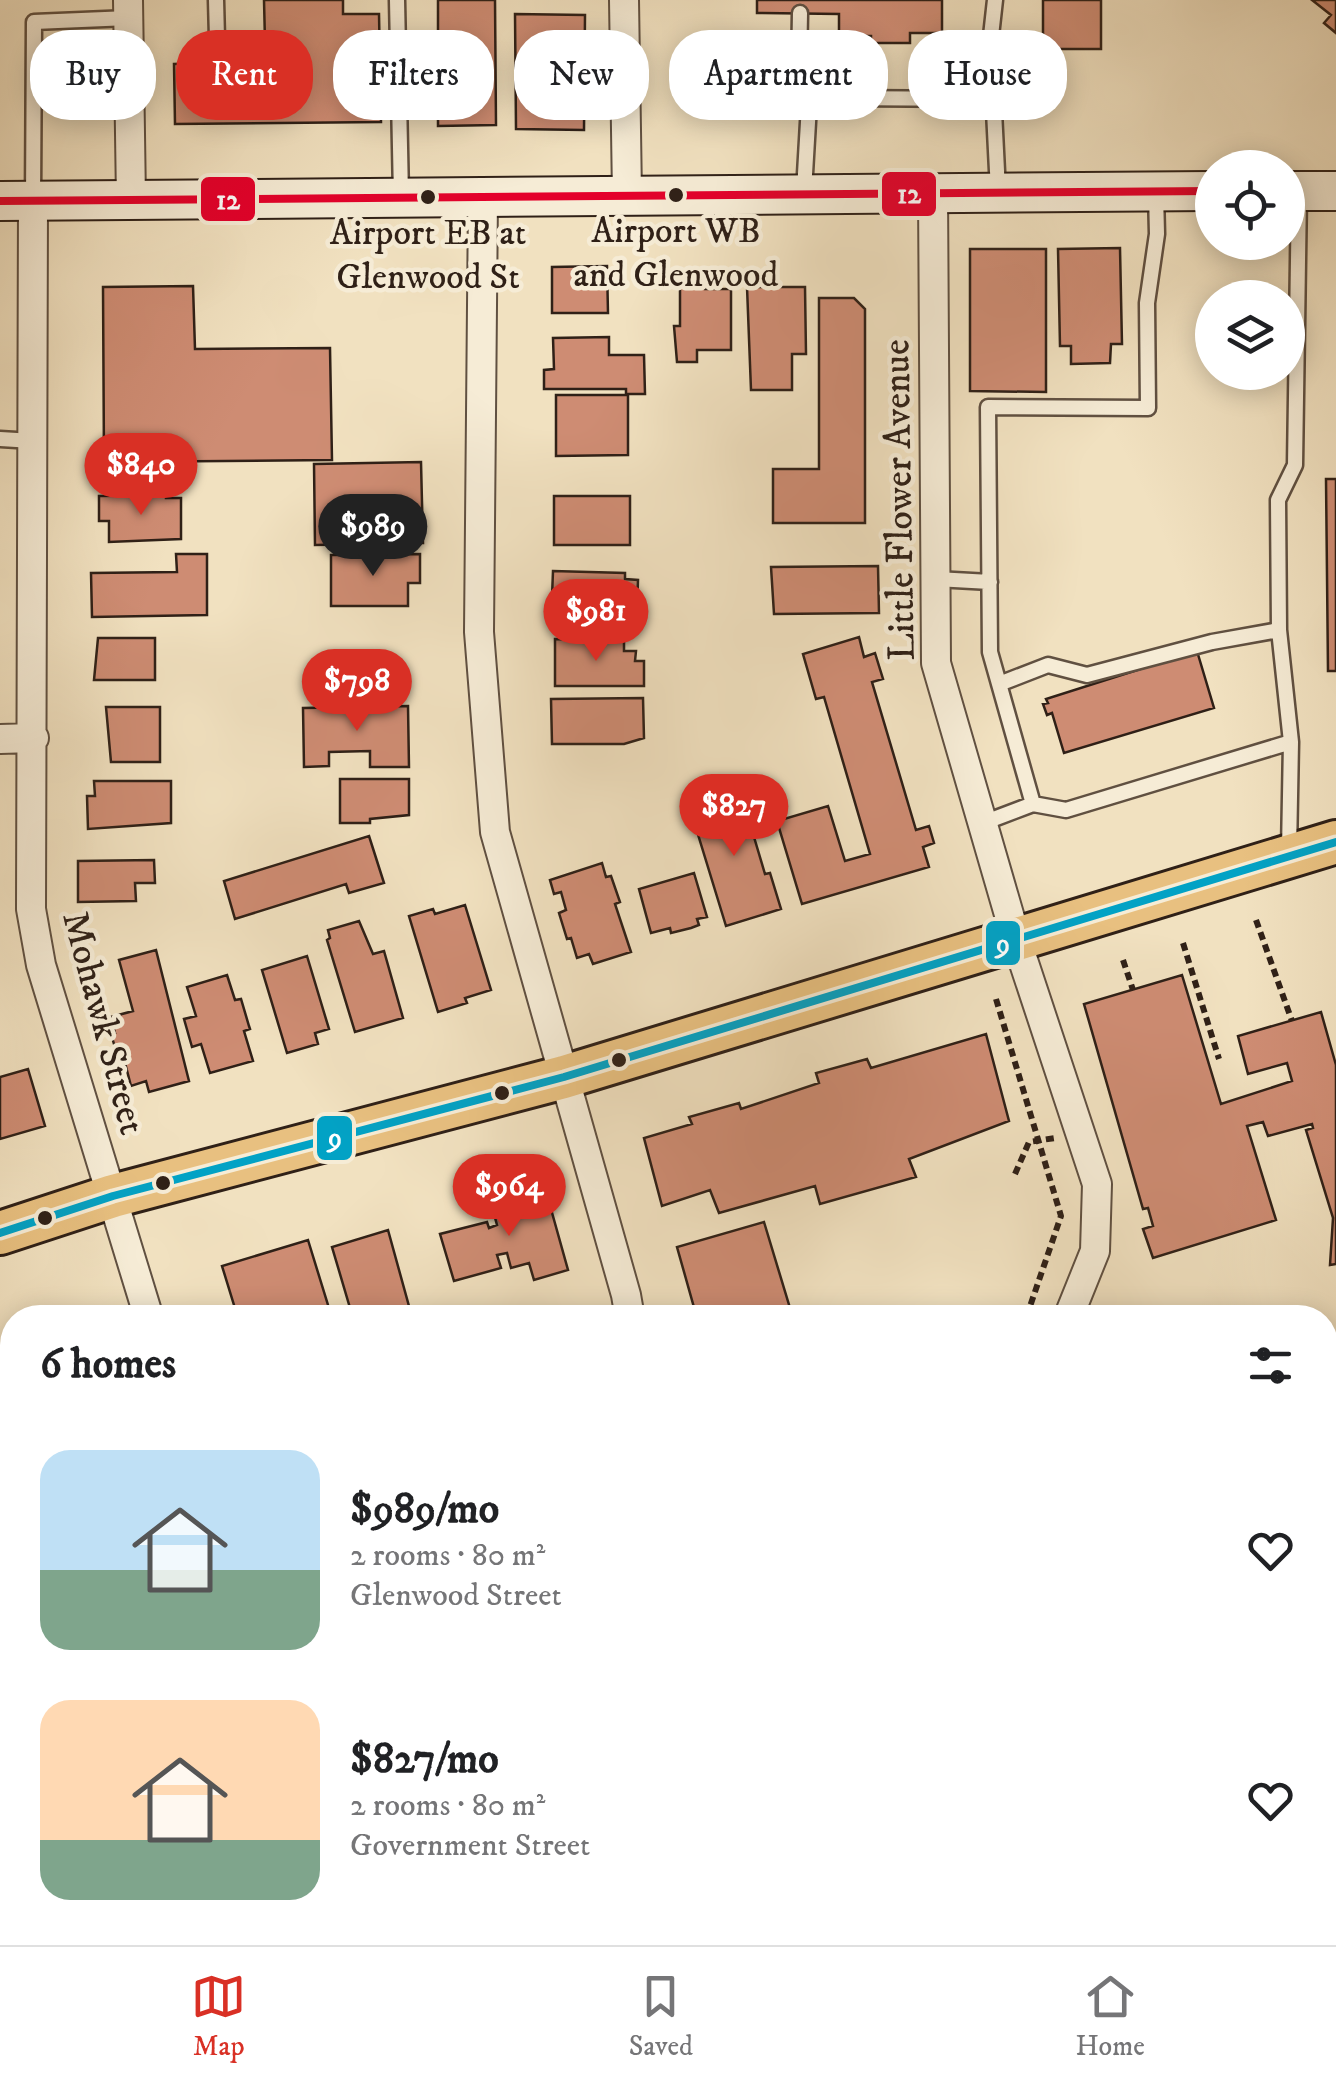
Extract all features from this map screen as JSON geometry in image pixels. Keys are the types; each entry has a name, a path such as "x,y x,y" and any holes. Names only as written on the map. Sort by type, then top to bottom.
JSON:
{"main road":[{"path":"17,201 1195,191"},
{"path":"0,1233 113,1196 564,1077 1336,842"}],"street":[{"path":"624,0 627,195"},
{"path":"128,9 131,200"},
{"name":"Little Flower Avenue","path":"933,193 936,663 1017,942 1097,1184 1095,1250 1073,1305"},
{"path":"484,196 479,632 495,832 628,1305"},
{"name":"Mohawk Street","path":"17,201 34,441 32,909 38,946 145,1305"},
{"path":"0,739 34,738"}],"lane":[{"path":"216,0 216,30"},
{"path":"397,0 400,197"},
{"path":"992,30 995,0"},
{"path":"17,201 34,22 128,9"},
{"path":"800,13 800,30"},
{"path":"803,194 807,120"},
{"path":"994,120 998,192"},
{"path":"1289,856 1291,742 1280,630 1278,500 1294,465 1308,191"},
{"path":"1033,804 990,652 988,407 1148,408 1147,303 1157,234 1156,192"},
{"path":"0,439 34,441"},
{"path":"936,579 990,582"},
{"path":"999,684 1048,665 1087,675 1212,642 1280,630"},
{"path":"983,824 1033,804 1066,810 1291,742"}],"path":[{"path":"1256,920 1292,1020"},
{"path":"1183,944 1219,1060"},
{"path":"1123,960 1133,990"},
{"path":"996,999 1061,1216 1030,1305"}],"building":[{"path":"264,0 343,0 343,14 379,14 379,30 333,30 333,120 381,122 175,124 176,64 176,120 313,120 313,30 265,30"},
{"path":"438,0 495,0 496,125 438,126 438,120 494,120 494,30 438,30"},
{"path":"757,0 942,0 942,30 908,30 908,43 888,43 888,30 839,30 839,14 757,13"},
{"path":"1043,0 1101,0 1101,49 1067,49 1067,30 1043,30"},
{"path":"1312,0 1336,0 1336,33 1324,23 1331,15"},
{"path":"515,14 585,15 585,30 515,30"},
{"path":"516,120 584,120 584,130 516,129"},
{"path":"1120,248 1122,344 1111,344 1110,363 1071,364 1071,346 1060,346 1058,249"},
{"path":"970,249 1046,249 1046,392 970,391"},
{"path":"607,266 608,313 552,313 552,267"},
{"path":"680,277 705,277 705,289 731,289 731,350 697,350 697,362 677,362 674,326 680,326"},
{"path":"193,286 195,349 330,348 332,460 104,462 103,287"},
{"path":"747,287 805,287 806,354 792,354 792,390 751,390"},
{"path":"819,298 854,298 865,309 865,523 773,523 773,469 819,469"},
{"path":"609,337 609,355 644,355 645,394 626,394 626,389 544,389 544,370 554,369 553,338"},
{"path":"556,395 628,395 628,455 556,456"},
{"path":"421,462 423,543 315,545 314,464"},
{"path":"1326,479 1336,479 1336,671 1328,671"},
{"path":"99,496 181,498 181,539 109,542 109,521 99,521"},
{"path":"554,496 630,496 630,545 554,545"},
{"path":"176,554 207,554 207,615 92,617 91,573 177,572"},
{"path":"420,554 420,583 408,583 408,606 331,606 331,555"},
{"path":"878,566 879,613 774,614 771,567"},
{"path":"553,571 625,573 625,579 638,580 637,609 624,609 624,617 563,614 564,597 552,597"},
{"path":"859,637 864,657 875,653 883,679 872,682 916,830 929,826 934,843 923,847 929,867 802,904 777,821 828,806 845,861 870,854 824,697 816,699 803,654"},
{"path":"98,638 155,638 155,680 94,680"},
{"path":"555,639 624,640 624,651 636,651 635,661 644,661 644,686 555,686"},
{"path":"1197,651 1214,708 1064,753 1052,713 1047,715 1043,704 1048,703 1046,699"},
{"path":"643,698 644,738 624,744 552,744 551,699"},
{"path":"408,706 409,767 370,767 370,751 329,752 329,766 304,767 303,708"},
{"path":"106,707 160,707 160,762 111,762"},
{"path":"340,779 409,779 409,815 370,819 370,823 340,823"},
{"path":"94,781 171,781 171,823 88,829 87,796 95,796"},
{"path":"740,790 765,874 770,873 781,909 726,926 689,805"},
{"path":"369,836 384,883 349,893 346,884 235,919 224,881"},
{"path":"154,860 155,883 135,883 136,901 78,902 78,861"},
{"path":"602,863 620,902 615,904 631,952 593,964 589,954 577,958 571,938 567,939 559,913 566,910 561,892 554,894 550,880"},
{"path":"694,873 707,917 697,919 699,925 691,928 651,933 639,889"},
{"path":"465,905 491,990 438,1012 409,916 433,909 435,914"},
{"path":"359,921 373,954 384,951 403,1018 355,1032 327,940 328,930"},
{"path":"156,950 189,1081 149,1092 146,1081 131,1086 111,1034 115,1033 111,1017 133,1011 119,960"},
{"path":"307,956 329,1029 315,1033 318,1044 287,1053 262,970"},
{"path":"227,975 235,1000 241,999 250,1029 244,1031 253,1061 210,1073 201,1044 192,1047 184,1019 196,1016 187,987"},
{"path":"1182,975 1221,1104 1292,1081 1287,1063 1248,1074 1238,1036 1321,1012 1336,1065 1336,1264 1330,1265 1333,1218 1306,1130 1313,1128 1312,1124 1268,1136 1263,1122 1247,1126 1276,1220 1153,1258 1143,1229 1153,1226 1148,1208 1143,1209 1084,1004"},
{"path":"986,1034 1009,1121 909,1159 916,1177 820,1204 815,1186 719,1213 710,1190 662,1206 644,1138 692,1124 689,1117 739,1103 741,1109 819,1083 816,1073 867,1059 871,1068"},
{"path":"28,1069 45,1126 0,1139 0,1077"},
{"path":"544,1184 568,1270 534,1280 529,1263 511,1268 507,1253 497,1255 501,1268 454,1281 440,1234 487,1222 489,1228 497,1225 491,1203"},
{"path":"764,1222 789,1305 693,1305 677,1247"},
{"path":"388,1230 409,1305 349,1305 332,1247"},
{"path":"308,1240 328,1305 234,1305 222,1266"}],"transit line":[{"name":"12","path":"0,201 1195,191"},
{"name":"9","path":"0,1233 113,1196 564,1077 1336,842"}],"place":[{"name":"Airport WB and Glenwood","path":"676,195"},
{"name":"Airport EB at Glenwood St","path":"428,197"}]}
